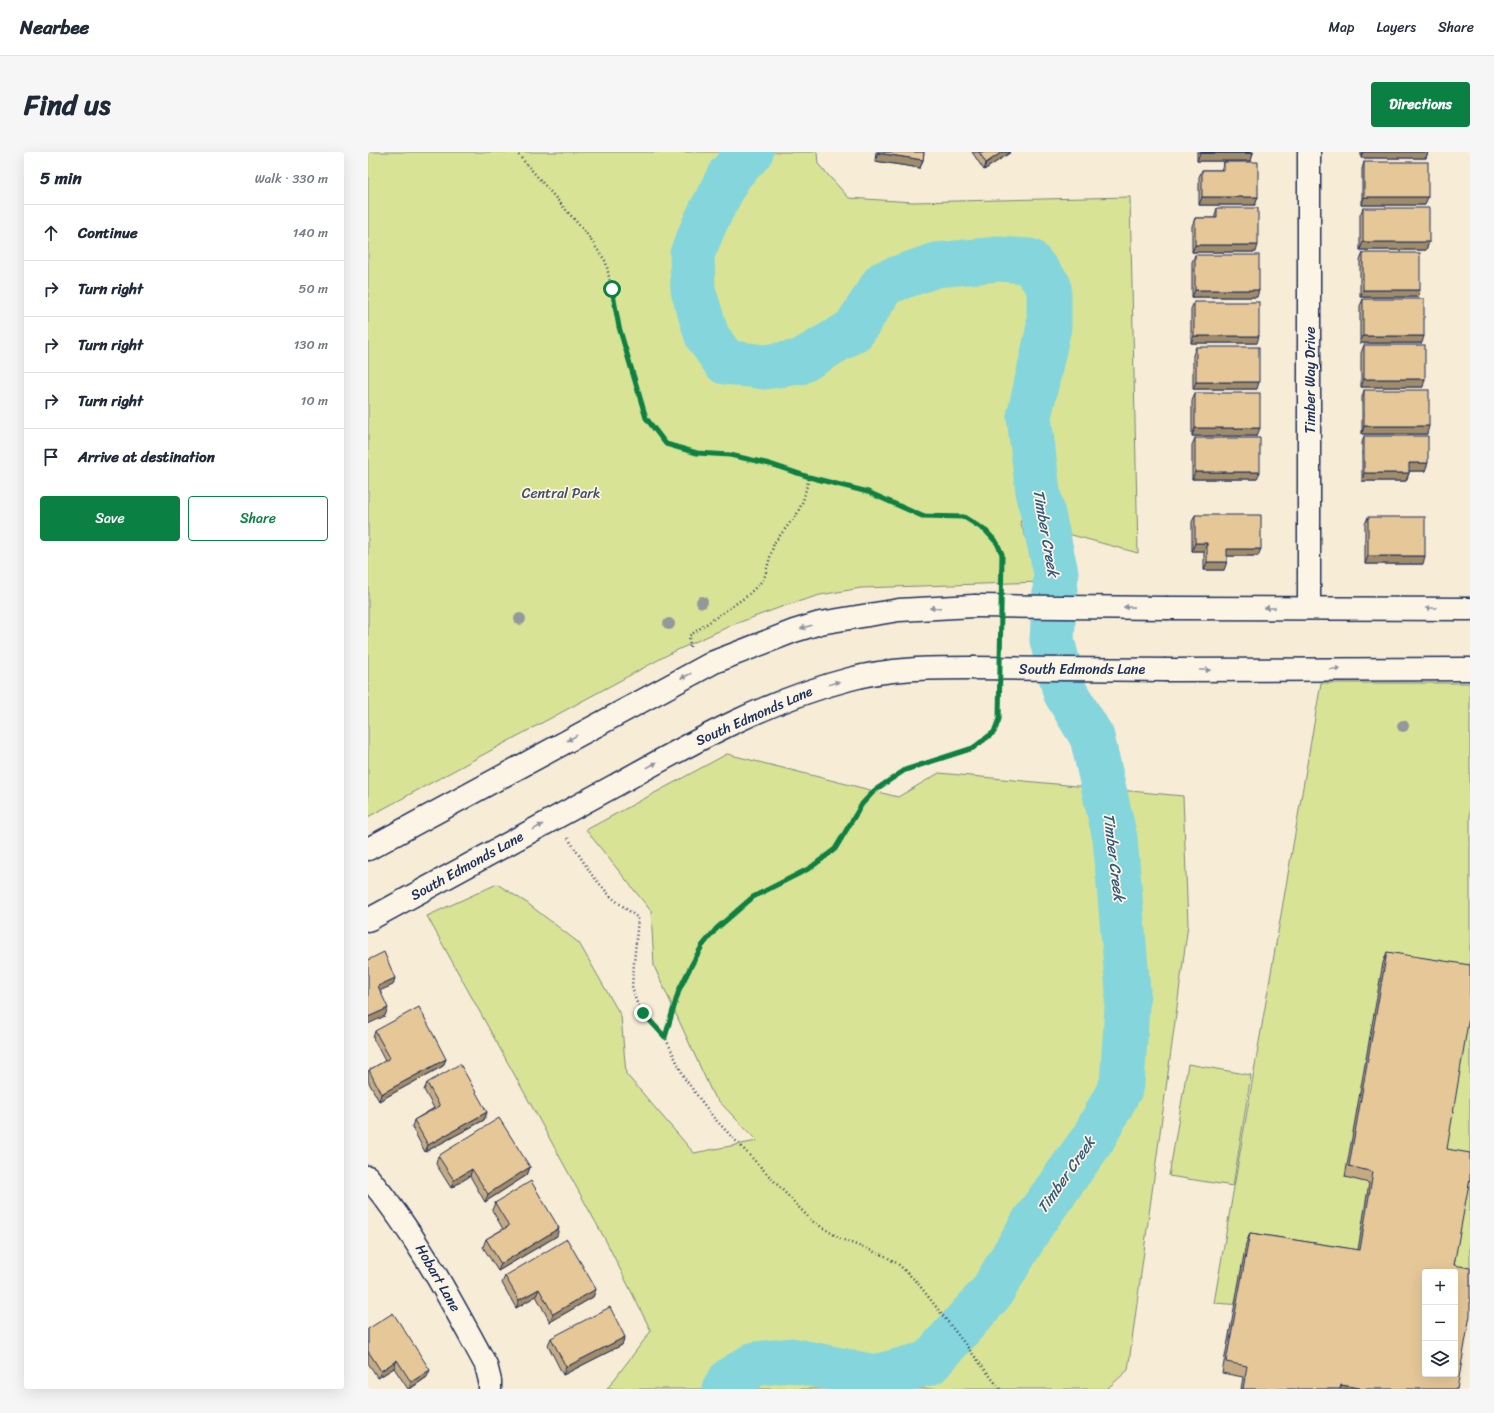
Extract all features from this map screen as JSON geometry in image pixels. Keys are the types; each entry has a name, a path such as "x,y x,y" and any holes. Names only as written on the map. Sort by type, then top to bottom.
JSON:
{"main road":[{"name":"Timber Way Drive","path":"1309,152 1309,608"},
{"path":"368,850 714,662 780,636 820,623 899,610 974,606 1168,608 1470,608"},
{"name":"South Edmonds Lane","path":"368,920 705,736 779,702 808,691 851,678 883,672 919,669 972,668 1166,670 1470,669"},
{"name":"Hobart Lane","path":"368,1176 399,1215 431,1265 486,1365 490,1381 490,1389"}],"path":[{"path":"516,152 586,233 606,262 619,327 646,418 666,444 697,453 730,455 770,464 809,477 868,492 922,516 964,517 975,523 997,543 1002,554 1002,584"},
{"path":"690,650 689,636 747,596 764,579 769,568 774,543 798,514 809,477"},
{"path":"1000,648 1001,624"},
{"path":"665,1037 679,990 702,946 716,929 753,897 810,868 835,849 862,804 875,790 905,770 973,748 983,742 994,732 999,719 999,687"},
{"path":"568,838 592,875 611,897 638,918 632,986 636,1002 665,1037 685,1079 714,1118 812,1221 841,1239 885,1256 898,1264 916,1281 1000,1389"}],"green space":[{"name":"Central Park","path":"368,152 817,152 818,164 849,198 913,202 1130,197 1138,553 1020,521 1041,582 861,588 820,595 784,606 732,625 671,653 368,817"},
{"path":"1321,683 1470,683 1470,1287 1458,1275 1458,1269 1422,1269 1422,1273 1243,1305 1214,1303"},
{"path":"727,754 898,797 939,773 1183,796 1188,925 1128,1370 1107,1389 607,1389 651,1331 606,1241 427,916 497,884 527,903 579,943 621,1016 626,1074 694,1153 757,1141 713,1095 654,966 651,911 586,830"},
{"path":"1188,1064 1251,1075 1233,1186 1169,1176"}],"building":[{"path":"878,152 924,152 923,160"},
{"path":"979,152 1002,152 986,163"},
{"path":"1253,152 1253,153 1200,153"},
{"path":"1224,162 1258,162 1258,197 1202,197 1202,170 1224,170"},
{"path":"1364,162 1428,162 1428,197 1364,197"},
{"path":"1217,208 1258,208 1258,245 1195,245 1195,218 1217,218"},
{"path":"1363,208 1429,208 1429,242 1363,242"},
{"path":"1363,253 1420,253 1420,290 1363,290"},
{"path":"1195,255 1259,255 1259,290 1195,290"},
{"path":"1363,299 1424,299 1424,336 1363,336"},
{"path":"1194,302 1259,302 1259,336 1194,336"},
{"path":"1364,345 1425,345 1425,379 1364,379"},
{"path":"1196,347 1259,347 1259,382 1196,382"},
{"path":"1364,390 1429,390 1429,426 1364,426"},
{"path":"1195,393 1260,393 1260,428 1195,428"},
{"path":"1364,436 1428,436 1428,463 1409,463 1409,473 1364,473"},
{"path":"1195,438 1260,438 1260,472 1195,472"},
{"path":"1195,515 1261,515 1261,549 1227,549 1227,562 1207,562 1207,543 1195,543"},
{"path":"1368,517 1425,517 1425,556 1368,556"},
{"path":"384,952 395,978 378,986 388,1008 368,1017 368,960"},
{"path":"1387,952 1470,965 1470,1011 1447,1149 1470,1153 1470,1178 1454,1265 1470,1268 1470,1315 1457,1389 1360,1389 1341,1385 1340,1389 1243,1389 1247,1366 1226,1362 1250,1233 1360,1250 1373,1172 1349,1166"},
{"path":"419,1007 446,1059 381,1094 369,1070 390,1058 375,1031"},
{"path":"460,1064 487,1112 428,1145 414,1120 440,1106 427,1083"},
{"path":"499,1118 530,1167 488,1194 472,1169 454,1180 438,1156"},
{"path":"531,1181 559,1228 501,1264 486,1239 509,1226 495,1203"},
{"path":"567,1239 596,1289 553,1314 539,1289 519,1300 505,1276"},
{"path":"610,1307 625,1337 566,1367 551,1338"},
{"path":"393,1313 430,1370 411,1382 397,1360 381,1371 368,1351 368,1329"}],"waterway":[{"name":"Timber Creek","path":"724,1389 731,1379 755,1364 791,1360 875,1377 929,1363 991,1293 1034,1221 1093,1139 1122,1085 1128,991 1115,838 1092,737 1065,692 1052,640 1056,573 1038,492 1029,417 1049,327 1049,286 1029,261 998,259 936,265 884,283 854,330 800,362 764,367 725,362 707,336 693,290 692,254 706,221 730,174 751,152"}],"route":[{"path":"612,289 619,327 646,418 666,444 697,453 730,455 770,464 809,477 868,492 887,500 906,511 922,516 950,515 964,517 986,531 997,543 1002,554 999,719 994,732 983,742 973,748 905,770 875,790 862,804 835,849 810,868 753,897 716,929 702,946 679,990 665,1037 643,1013"}]}
